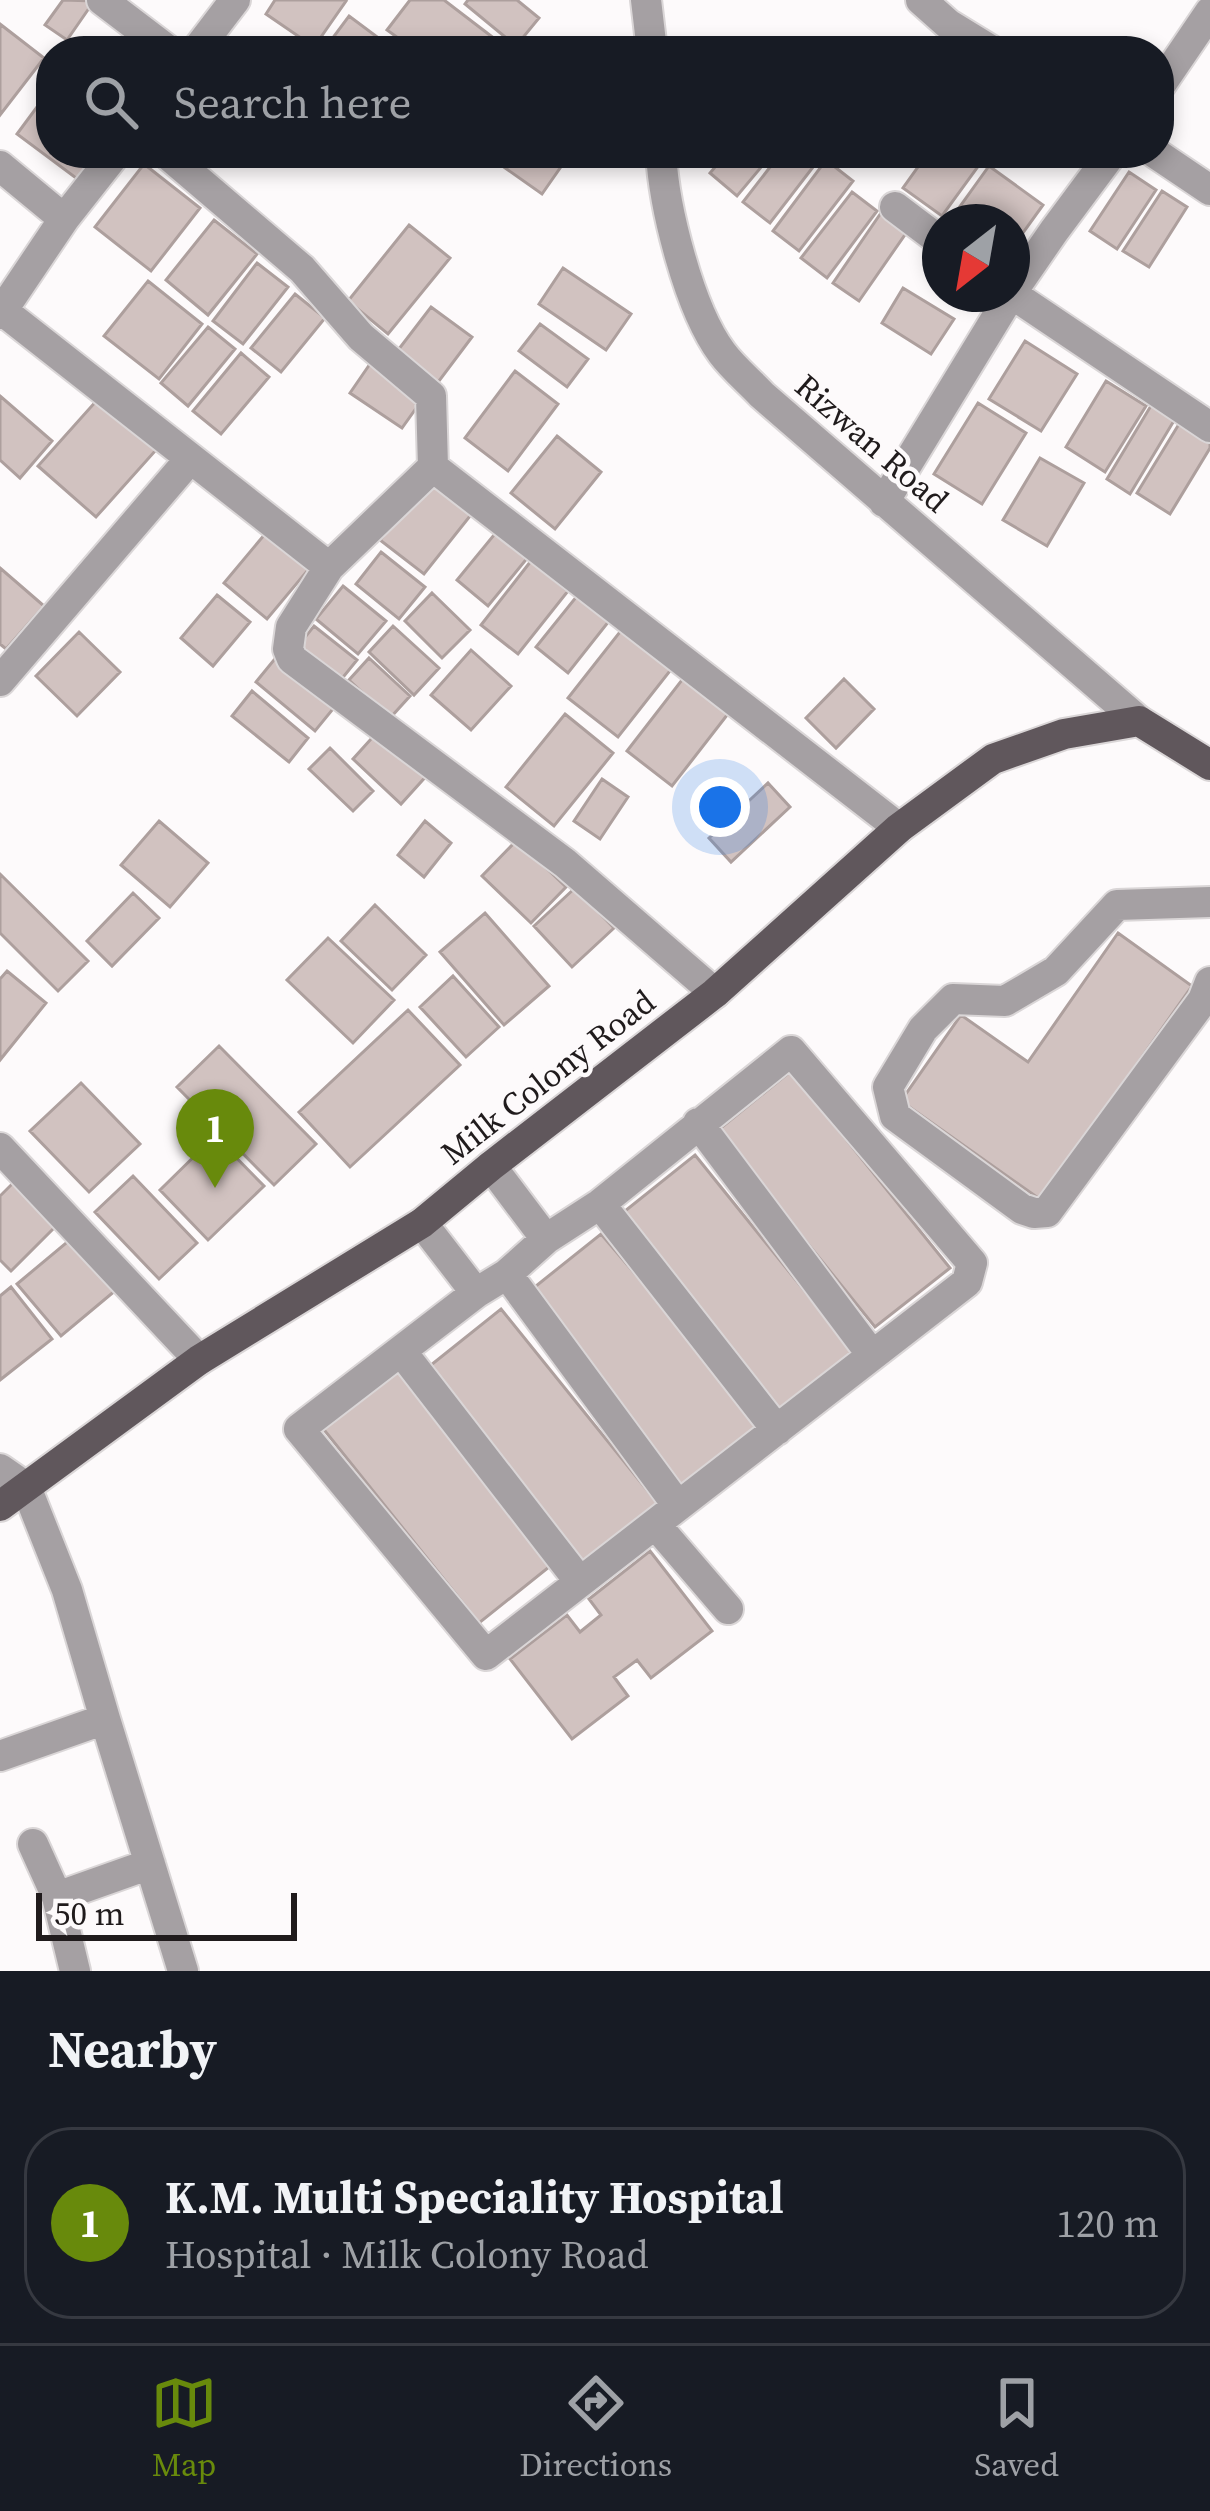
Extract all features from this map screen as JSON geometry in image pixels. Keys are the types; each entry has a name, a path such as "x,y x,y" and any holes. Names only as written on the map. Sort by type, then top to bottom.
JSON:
{"main road":[{"name":"Milk Colony Road","path":"0,1506 13,1478 422,1223 716,992 899,828 993,759 1064,734 1138,721"},
{"path":"1138,721 1210,765"}],"street":[{"path":"102,0 149,36"},
{"path":"207,36 235,0"},
{"path":"646,0 650,36"},
{"path":"921,0 969,36"},
{"path":"1174,65 1210,12"},
{"path":"0,166 64,219"},
{"path":"1174,166 1210,190"},
{"path":"104,168 1,312 329,567"},
{"path":"184,168 302,269 361,338 431,396 433,467 329,567 291,627 288,649 292,659 565,863 716,992"},
{"name":"Rizwan Road","path":"662,168 684,264 699,309 721,352 762,395 1138,721"},
{"path":"1030,266 1101,168"},
{"path":"895,207 922,227"},
{"path":"1030,305 1210,428"},
{"path":"884,502 1000,312"},
{"path":"0,681 190,459"},
{"path":"433,467 899,828"},
{"path":"1210,902 1117,905 1056,971 1005,1001 953,999 923,1029 888,1087 895,1116 1022,1209 1047,1212 1203,1000 1210,982"},
{"path":"791,1052 972,1263 967,1282 486,1655 299,1429 507,1274 546,1239 600,1204 791,1052"},
{"path":"698,1123 872,1355"},
{"path":"0,1148 199,1360"},
{"path":"491,1166 546,1239"},
{"path":"600,1204 777,1430"},
{"path":"422,1223 476,1293"},
{"path":"507,1274 728,1609"},
{"path":"401,1351 580,1582"},
{"path":"13,1478 68,1590 184,1971"},
{"path":"0,1756 104,1719"},
{"path":"33,1844 57,1897 75,1971"},
{"path":"57,1897 150,1864"}],"building":[{"path":"63,0 94,1 70,36 45,25"},
{"path":"275,0 346,1 322,36 298,36 266,14"},
{"path":"410,0 444,0 491,36 395,36 387,30"},
{"path":"468,0 517,0 539,18 524,36 504,36 465,4"},
{"path":"349,16 376,36 334,36"},
{"path":"0,24 36,52 36,68 0,115"},
{"path":"36,108 36,148 17,134"},
{"path":"63,168 90,168 80,181"},
{"path":"141,168 149,168 200,208 151,271 95,227"},
{"path":"505,168 560,168 542,194"},
{"path":"714,168 760,168 737,196 710,173"},
{"path":"769,168 812,168 770,223 743,202"},
{"path":"820,168 836,168 853,181 799,251 773,231"},
{"path":"917,168 977,168 951,204 925,204 903,188"},
{"path":"992,168 1043,205 1030,223 1030,204 962,204"},
{"path":"1129,172 1156,190 1117,249 1090,231"},
{"path":"1162,191 1187,207 1149,267 1123,251"},
{"path":"852,192 877,211 827,278 801,258"},
{"path":"885,207 911,226 859,301 833,283"},
{"path":"214,220 257,254 208,315 166,280"},
{"path":"409,225 450,258 388,334 348,301"},
{"path":"257,263 288,287 243,344 213,321"},
{"path":"563,268 631,314 606,350 539,304"},
{"path":"148,281 202,324 159,379 104,336"},
{"path":"903,288 922,300 922,312 942,312 954,319 931,354 882,323"},
{"path":"295,294 325,318 281,372 251,348"},
{"path":"431,307 472,337 433,389 392,358"},
{"path":"540,324 588,359 567,387 519,351"},
{"path":"208,327 235,349 188,406 161,383"},
{"path":"1025,341 1077,374 1041,431 989,399"},
{"path":"241,353 269,377 221,434 193,411"},
{"path":"372,361 424,397 402,428 350,393"},
{"path":"515,371 558,404 508,471 465,438"},
{"path":"1106,381 1146,406 1105,472 1066,447"},
{"path":"0,396 52,441 20,478 0,460"},
{"path":"98,399 156,450 96,517 38,466"},
{"path":"978,403 1026,433 982,504 934,474"},
{"path":"1152,404 1175,419 1130,494 1107,479"},
{"path":"1179,424 1210,443 1210,448 1170,514 1137,493"},
{"path":"557,436 601,472 555,529 511,493"},
{"path":"1040,458 1084,483 1047,546 1003,520"},
{"path":"430,477 474,511 424,574 380,540"},
{"path":"270,528 313,564 267,619 224,583"},
{"path":"498,530 529,556 488,606 457,580"},
{"path":"381,552 425,587 399,619 356,584"},
{"path":"531,561 568,591 518,654 481,625"},
{"path":"0,568 44,606 6,649 0,644"},
{"path":"343,586 386,621 358,654 316,619"},
{"path":"581,591 613,616 568,673 536,647"},
{"path":"432,593 470,630 442,658 405,621"},
{"path":"217,595 250,622 213,666 181,638"},
{"path":"314,626 357,660 336,686 293,652"},
{"path":"393,626 439,668 414,695 369,652"},
{"path":"623,628 673,667 618,737 568,698"},
{"path":"79,632 120,672 77,716 36,676"},
{"path":"471,650 511,686 471,730 431,695"},
{"path":"278,655 337,704 315,731 256,682"},
{"path":"369,658 410,696 390,718 349,680"},
{"path":"685,676 731,710 672,786 627,751"},
{"path":"844,679 874,709 836,748 806,718"},
{"path":"252,691 308,738 289,762 232,716"},
{"path":"565,714 613,753 554,826 506,787"},
{"path":"380,729 429,773 401,804 353,759"},
{"path":"330,748 373,791 353,811 309,769"},
{"path":"602,779 628,797 600,839 574,821"},
{"path":"768,783 790,807 731,862 709,838"},
{"path":"159,821 208,863 170,907 121,865"},
{"path":"425,821 451,843 424,877 398,855"},
{"path":"517,840 566,887 531,923 482,876"},
{"path":"0,874 88,961 58,991 0,933"},
{"path":"575,888 614,928 572,967 534,926"},
{"path":"133,893 159,918 112,966 87,941"},
{"path":"375,905 426,955 392,990 341,941"},
{"path":"485,913 549,986 504,1025 440,952"},
{"path":"1118,933 1192,986 1041,1200 901,1101 961,1015 1028,1062"},
{"path":"328,938 394,1000 353,1043 287,980"},
{"path":"7,971 46,1003 0,1060 0,979"},
{"path":"453,976 499,1027 466,1057 420,1007"},
{"path":"408,1010 460,1065 350,1167 299,1112"},
{"path":"219,1046 316,1144 274,1185 177,1087"},
{"path":"791,1071 950,1268 875,1327 717,1131"},
{"path":"81,1083 140,1144 89,1192 30,1131"},
{"path":"215,1136 264,1186 208,1240 160,1190"},
{"path":"695,1155 854,1352 779,1412 620,1215"},
{"path":"133,1176 197,1243 159,1279 95,1212"},
{"path":"13,1183 56,1226 11,1271 0,1260 0,1196"},
{"path":"601,1234 685,1332 760,1431 685,1491 526,1294"},
{"path":"72,1238 116,1290 61,1336 17,1284"},
{"path":"11,1287 52,1339 0,1380 0,1296"},
{"path":"501,1309 660,1506 585,1566 426,1369"},
{"path":"395,1367 554,1563 479,1623 321,1426"},
{"path":"650,1551 712,1631 651,1678 637,1660 614,1677 628,1696 572,1739 510,1659 567,1615 580,1632 601,1615 589,1599"}],"place":[{"name":"K.M. Multi Speciality Hospital","path":"215,1188"}]}
